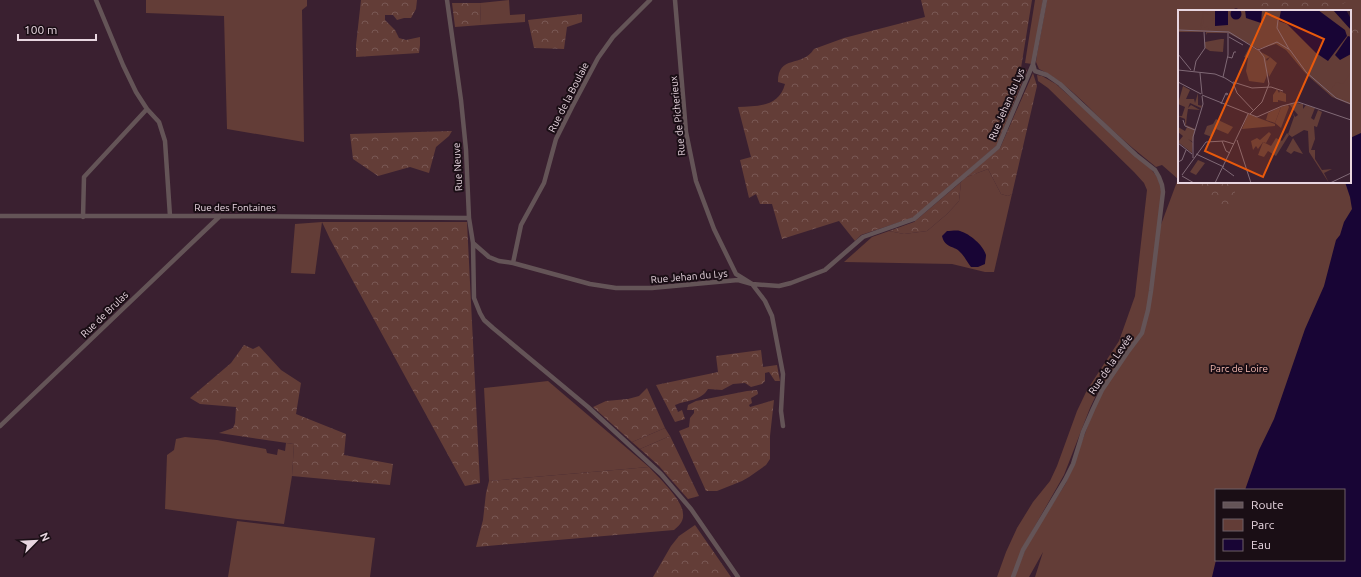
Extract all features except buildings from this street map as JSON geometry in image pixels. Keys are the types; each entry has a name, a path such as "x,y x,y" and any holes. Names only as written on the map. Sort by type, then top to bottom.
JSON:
{"street":[{"path":"96,0 136,92 158,122 165,141 170,216"},
{"name":"Rue Neuve","path":"447,0 461,100 466,150 469,218 473,243 474,294 476,305 484,320 594,412 661,474 690,509 738,577"},
{"name":"Rue de la Boulaie","path":"513,263 521,225 544,183 556,139 572,107 598,58 612,37 650,0"},
{"name":"Rue de Picherieux","path":"675,0 686,132 696,181 714,229 736,274 752,284"},
{"name":"Rue Jehan du Lys","path":"473,243 489,257 499,261 513,263 590,284 616,288 652,288 738,280 752,284 779,286 792,283 825,270 863,237 914,219 998,147 1033,64 1045,0"},
{"name":"Rue de la Levée","path":"1013,577 1023,550 1065,480 1102,390 1142,333 1148,310 1162,200 1162,185 1160,177 1155,170 1060,84 1047,75 1035,71 1033,64"},
{"path":"83,217 84,177 147,109"},
{"name":"Rue des Fontaines","path":"0,216 469,218"},
{"name":"Rue de Brulas","path":"0,426 220,216"},
{"path":"752,284 765,301 772,316 783,374 781,411 783,426"}],"green space":[{"path":"146,0 307,0 307,6 302,10 304,142 227,129 224,16 146,13"},
{"path":"361,0 417,0 416,9 411,18 397,20 393,15 385,15 385,20 395,30 399,38 406,40 420,37 419,53 356,57"},
{"path":"509,0 510,15 525,14 525,22 481,25 480,3"},
{"path":"921,0 1032,0 1021,68 1027,70 997,145 912,218 861,235 855,241 839,221 782,239 772,204 760,204 756,194 749,198 740,160 751,157 738,107 767,104 773,101 782,92 785,84 778,82 779,73 782,68 786,64 809,55 814,49 844,38 925,17"},
{"path":"1035,0 1043,0 1032,64 1025,63"},
{"name":"Parc de Loire","path":"1047,0 1361,0 1361,577 1035,577 1043,552 1029,577 1014,577 1028,543 1066,483 1105,381 1101,385 1090,408 1064,475 1023,547 1011,577 997,577 1017,528 1033,502 1050,481 1077,411 1087,390 1119,341 1135,296 1147,190 1144,183 1134,172 1048,88 1038,81 1037,75 1042,76 1056,84 1154,173 1158,179 1161,191 1160,212 1156,238 1178,179 1162,165 1156,167 1067,88 1049,74 1039,69 1036,62"},
{"path":"1274,0 1350,0 1332,10 1258,10 1261,4"},
{"path":"452,3 480,3 481,25 455,27"},
{"path":"582,14 582,22 567,27 564,49 534,48 528,20"},
{"path":"1361,17 1361,44 1351,45 1351,21"},
{"path":"1033,73 1037,86 1012,194 1008,196 1001,194 988,169 964,178 1000,148"},
{"path":"452,131 449,136 436,147 429,173 410,167 378,176 353,159 350,134"},
{"path":"988,169 1001,194 1008,196 1012,194 994,272 985,272 952,264 844,262 872,237 889,231 904,234 927,231 947,214 959,201 961,182 964,178"},
{"path":"961,182 959,201 947,214 927,231 904,234 889,231 914,222"},
{"path":"1201,183 1239,183 1235,189 1235,203 1231,209 1220,209 1215,205 1211,195 1202,188"},
{"path":"322,222 315,274 291,273 295,224"},
{"path":"322,222 467,222 480,483 465,486"},
{"path":"244,345 253,349 259,346 281,370 301,383 296,414 346,434 344,455 393,464 390,485 292,476 294,444 219,433 233,428 235,423 236,407 200,404 190,398 231,363"},
{"path":"761,350 763,367 777,365 780,381 775,381 769,372 765,373 765,381 762,384 751,387 745,383 733,384 722,390 708,389 698,398 675,405 678,412 682,410 685,419 675,422 656,385 718,372 716,356"},
{"path":"548,381 649,467 489,481 484,388"},
{"path":"647,388 665,428 632,442 593,407 606,401 628,399 639,396"},
{"path":"757,390 758,394 751,398 752,403 749,405 750,407 774,400 770,436 770,459 766,465 742,481 717,491 706,491 679,431 689,427 690,418 694,413 694,410 687,410 688,405 696,401"},
{"path":"665,428 670,436 640,449 632,442"},
{"path":"670,436 699,496 688,499 659,466 640,449"},
{"path":"185,437 217,440 266,449 267,453 277,455 278,449 285,451 286,443 294,444 292,476 284,524 165,509 167,455 174,450 176,439"},
{"path":"649,467 670,489 682,508 683,519 674,530 476,547 483,520 489,481"},
{"path":"237,521 375,538 370,577 228,577"},
{"path":"695,525 731,577 653,577 671,546 679,536"}],"water":[{"path":"1361,133 1361,577 1212,577 1216,561 1345,561 1345,489 1245,489 1259,450 1274,419 1305,329 1324,286 1336,240 1340,235 1344,222 1352,209 1345,183 1351,183 1351,138"},
{"path":"947,231 960,231 976,240 986,255 985,264 978,267 971,267 959,251 945,243 943,240 942,236"}]}
